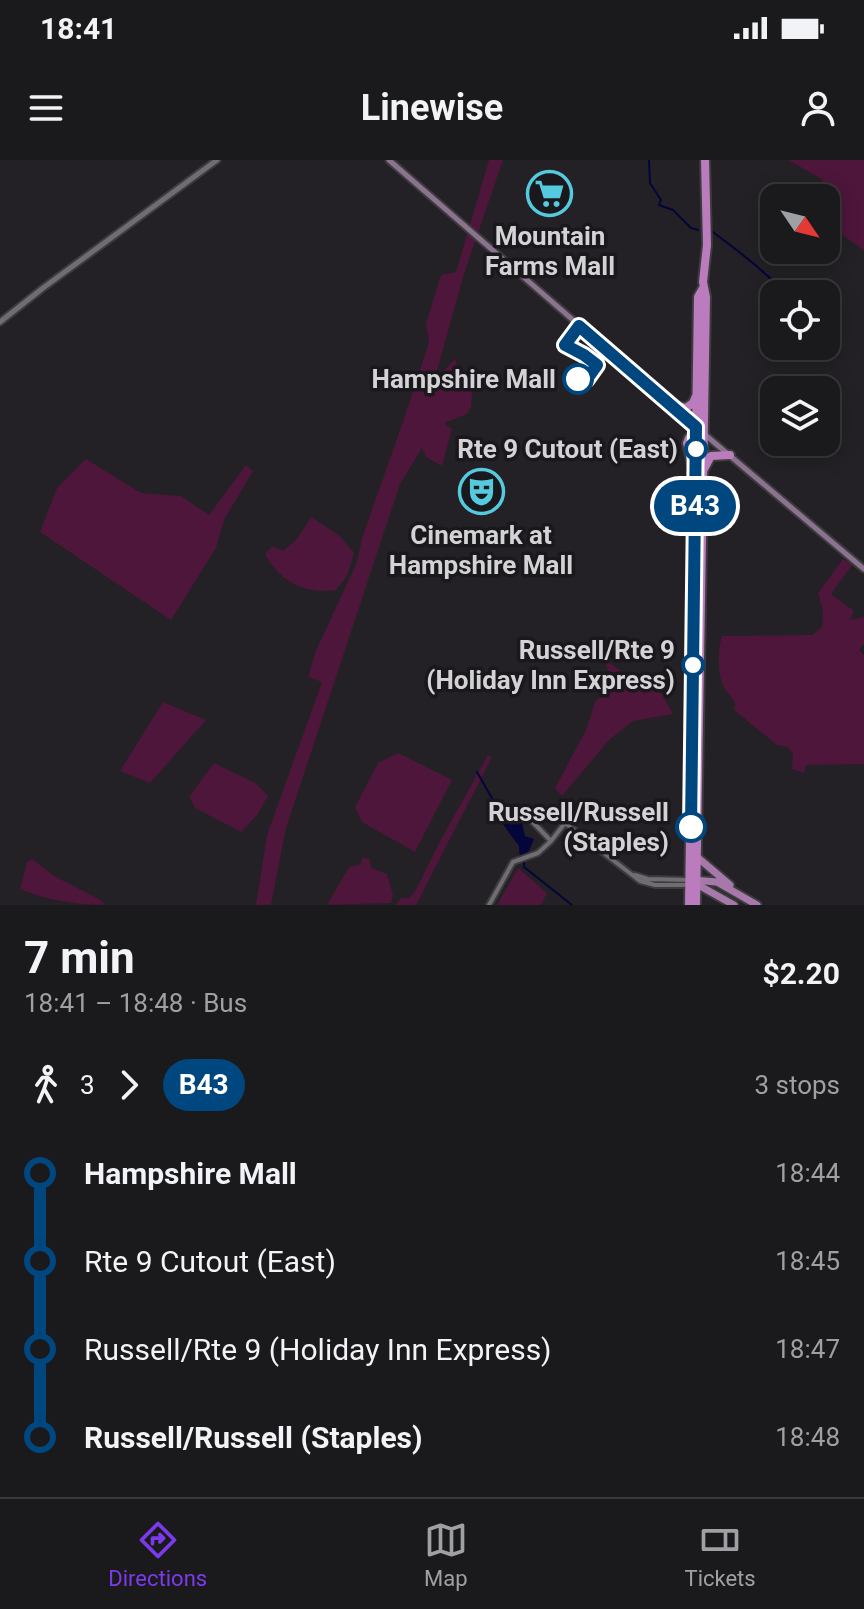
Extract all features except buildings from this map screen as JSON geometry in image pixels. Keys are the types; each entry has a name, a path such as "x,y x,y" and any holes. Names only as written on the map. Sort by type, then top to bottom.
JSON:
{"highway":[{"path":"689,905 697,857 702,474 696,395 698,297 703,288 707,245 705,160"},
{"path":"696,905 693,882 695,483 706,297 703,288"},
{"path":"668,404 686,408 693,403 696,395"},
{"path":"702,474 711,456 730,455"}],"main road":[{"path":"389,160 699,434 730,455 864,569"},
{"path":"697,857 741,895"},
{"path":"693,882 717,882 757,905"},
{"path":"693,882 734,905"}],"street":[{"path":"0,322 217,160"},
{"path":"505,808 528,817 551,841"},
{"path":"489,905 507,869 518,859 542,851 565,823 622,868 648,879 693,882"}],"shaded area":[{"path":"489,160 503,160 464,274 434,381 455,359 460,372 474,371 471,407 467,414 444,423 452,429 442,466 426,457 422,448 400,484 286,828 271,905 256,905 267,835 322,682 308,677 315,653 357,562 362,538 429,342 426,324 441,275 456,272"},
{"path":"788,160 864,160 864,250 840,234 840,184 820,184 823,180"},
{"path":"86,459 141,493 181,496 209,515 246,465 253,471 224,520 216,548 171,620 40,532 57,488"},
{"path":"311,517 340,536 354,553 347,576 336,590 314,590 294,584 278,572 265,554 273,546 283,551 297,539"},
{"path":"843,559 852,565 831,594 854,611 850,620 864,617 864,644 859,650 864,655 864,764 806,765 804,773 792,769 793,754 788,747 777,745 734,710 735,704 720,676 721,641 722,636 812,635 822,627 823,610 818,593"},
{"path":"605,660 628,676 649,682 661,693 673,714 633,721 609,740 562,796 555,788 586,730 596,700 614,686 616,680"},
{"path":"163,702 206,720 150,783 120,771"},
{"path":"398,753 452,780 415,852 362,822 355,807 378,763"},
{"path":"488,755 492,757 416,905 396,905 401,898 409,898 416,890"},
{"path":"214,763 255,783 268,796 257,815 241,832 195,808 189,797"},
{"path":"501,813 521,819 525,836 534,839 524,863 520,863 519,846 499,819"},
{"path":"362,858 370,859 371,868 387,874 393,895 391,903 327,905 349,867 360,865"},
{"path":"32,859 54,876 105,905 62,901 20,889 27,862"},
{"path":"518,868 547,893 541,905 497,905"}],"waterway":[{"path":"649,160 650,183 661,200 659,205 673,210 691,228 698,230"},
{"path":"713,232 772,280"},
{"path":"477,772 497,807"},
{"path":"524,862 524,867 572,905"}],"bus line":[{"name":"B43","path":"578,379 587,379 597,365 565,345 579,326 696,427 691,827"}],"place":[{"name":"Mountain Farms Mall","path":"550,193"},
{"name":"Hampshire Mall","path":"578,379"},
{"name":"Rte 9 Cutout (East)","path":"696,449"},
{"name":"Cinemark at Hampshire Mall","path":"481,492"},
{"name":"Russell/Rte 9 (Holiday Inn Express)","path":"693,665"},
{"name":"Russell/Russell (Staples)","path":"691,827"}]}
